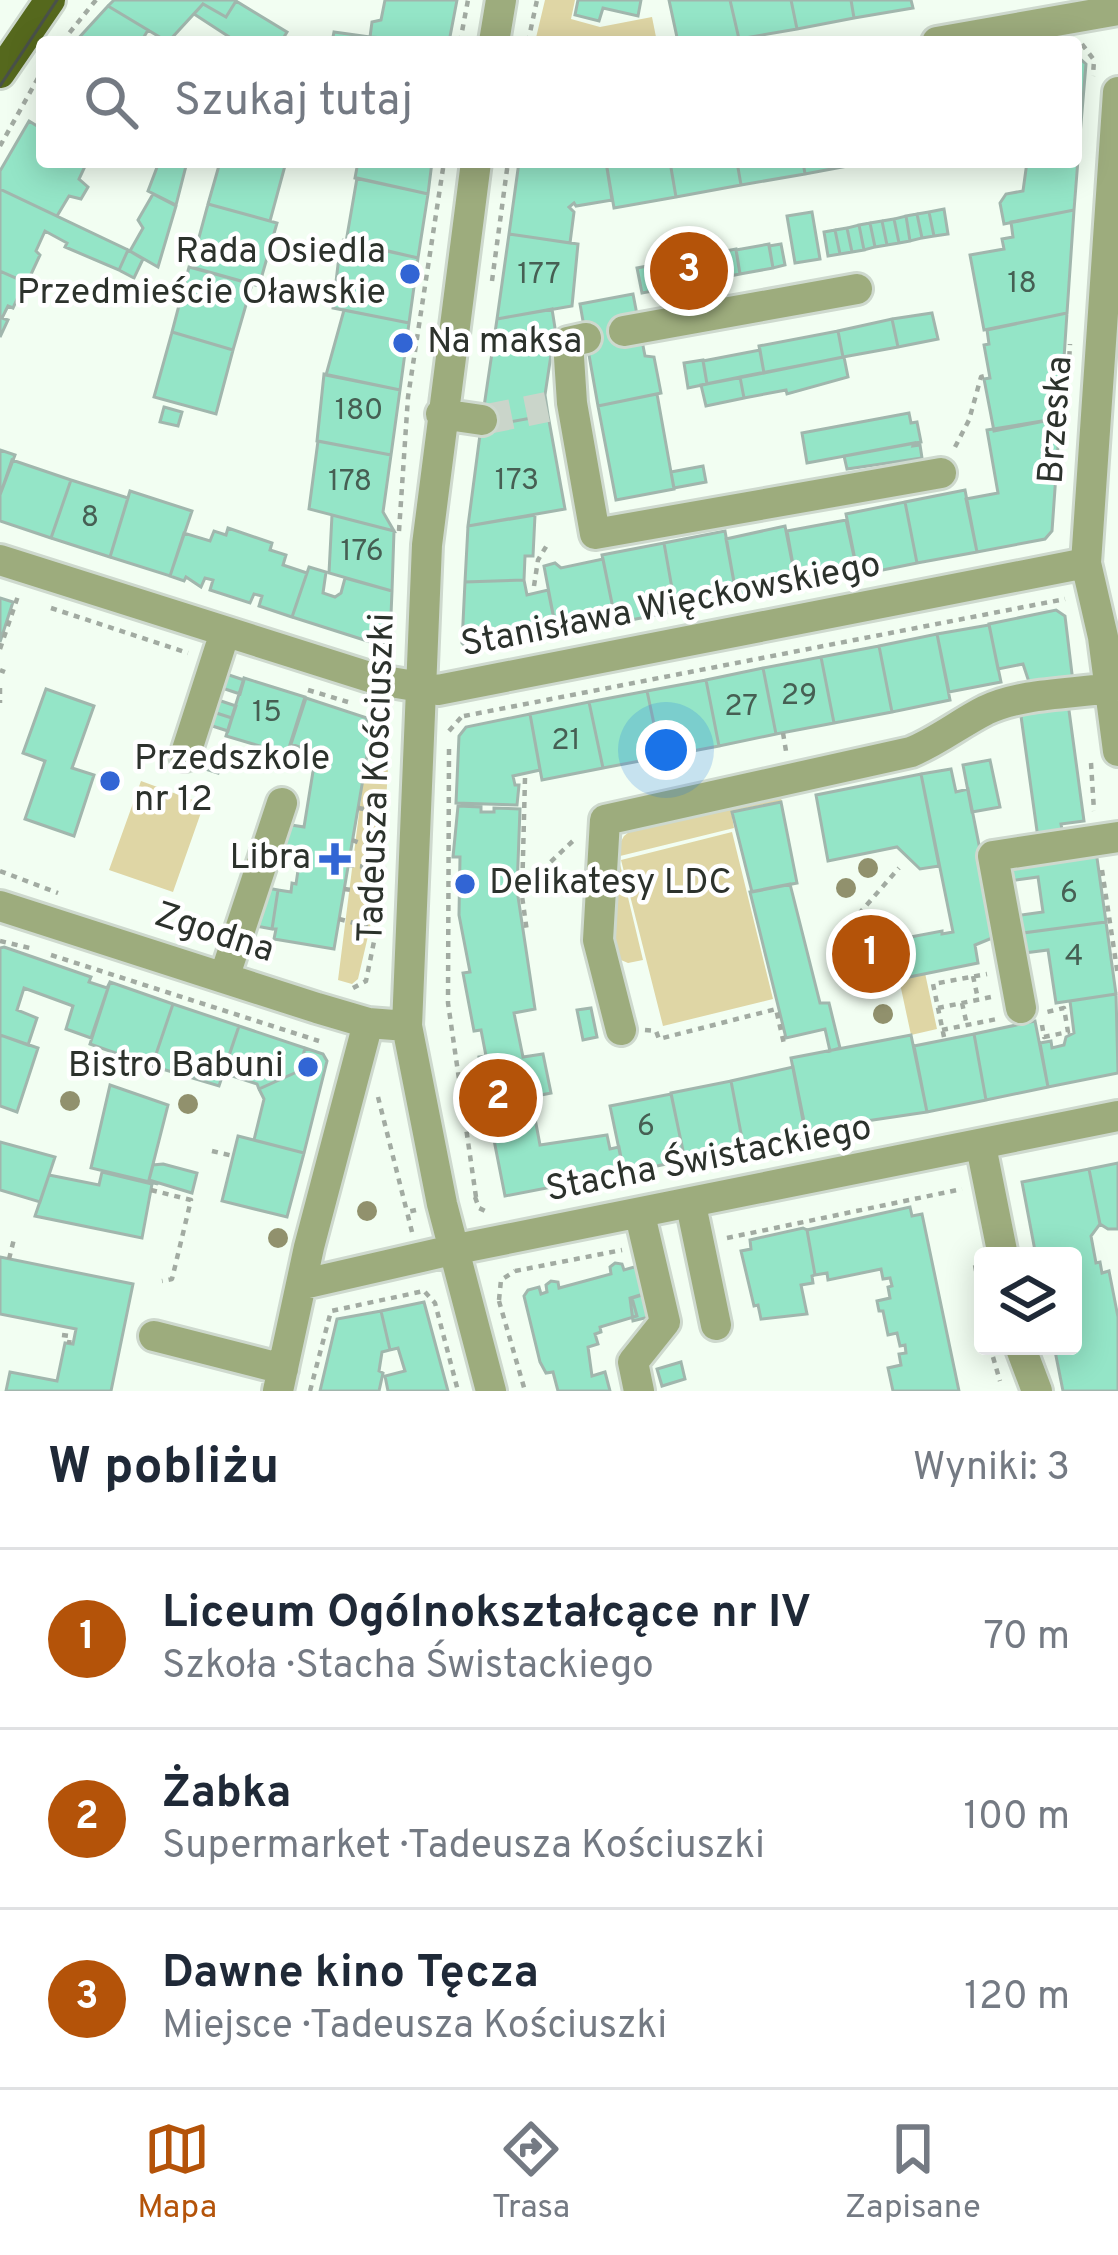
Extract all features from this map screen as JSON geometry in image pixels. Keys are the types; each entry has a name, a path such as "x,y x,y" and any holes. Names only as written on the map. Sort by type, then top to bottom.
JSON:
{"main road":[{"path":"0,73 50,0"}],"street":[{"path":"495,36 502,0"},
{"path":"971,36 1118,10"},
{"name":"Brzeska","path":"1104,749 1111,652 1086,563 1118,92"},
{"name":"Tadeusza Kościuszki","path":"475,168 430,517 407,1026 452,1250 491,1391"},
{"path":"624,331 857,290"},
{"path":"586,338 568,342 560,405 595,533 941,473"},
{"path":"441,414 482,420"},
{"name":"Stanisława Więckowskiego","path":"0,560 420,689 472,686 1086,563"},
{"path":"185,756 225,632"},
{"path":"621,1030 598,940 605,820 910,752 941,740 987,710 1110,688"},
{"path":"224,978 282,803"},
{"path":"1023,1001 993,856 1108,838"},
{"name":"Zgodna","path":"0,906 368,1023 407,1026"},
{"path":"154,1336 280,1380 309,1247 368,1023"},
{"name":"Stacha Świstackiego","path":"304,1284 452,1250 643,1230 691,1204 1118,1116"},
{"path":"982,1146 1001,1247"},
{"path":"691,1204 716,1325"},
{"path":"639,1391 633,1362 665,1322 643,1230"},
{"path":"1023,1355 1037,1391"}],"path":[{"path":"67,36 96,0"},
{"path":"461,36 468,0"},
{"path":"529,36 537,0"},
{"path":"1082,44 1094,60"},
{"path":"0,146 36,82"},
{"path":"398,518 408,397 443,168"},
{"path":"941,473 969,420 981,377 989,375"},
{"path":"534,586 538,560 547,544"},
{"path":"0,649 18,596"},
{"path":"502,1212 491,1214 479,1208 476,1197 448,1003 449,730 464,714 681,677 1064,598 1071,606"},
{"path":"0,688 0,703"},
{"path":"1104,749 1118,976"},
{"path":"525,778 522,896 527,932"},
{"path":"358,808 389,813 389,828"},
{"path":"542,870 571,841 605,820"},
{"path":"352,840 387,853"},
{"path":"349,865 386,869 388,842"},
{"path":"835,941 899,868"},
{"path":"344,889 384,892 366,981 349,988"},
{"path":"339,919 377,929"},
{"path":"0,940 320,1041"},
{"path":"973,976 977,1000"},
{"path":"938,1008 977,1000 1023,1001 1064,1009 1068,1032 1044,1037 1023,1001 973,976 933,985 943,1034 1023,1001"},
{"path":"962,1003 967,1025"},
{"path":"621,1030 656,1031 658,1039 776,1009 787,1043"},
{"path":"383,1115 413,1238"},
{"path":"212,1151 233,1156"},
{"path":"700,1239 770,1231 989,1183"},
{"path":"152,1190 191,1200 172,1279 162,1281"},
{"path":"464,1200 476,1197"},
{"path":"406,1212 418,1210"},
{"path":"525,1391 500,1301 501,1280 515,1271 643,1230"},
{"path":"9,1259 14,1239"},
{"path":"514,1260 515,1271"},
{"path":"421,1281 435,1303 458,1391"},
{"path":"310,1391 332,1311 424,1292"},
{"path":"491,1304 500,1301"},
{"path":"62,1335 70,1336 69,1344"}],"shaded area":[{"path":"545,0 575,0 571,19 600,27 652,17 656,36 536,36"},
{"path":"365,766 388,767 382,876 358,979 352,984 338,980"},
{"path":"141,781 204,804 173,892 109,870"},
{"path":"779,795 782,801 731,811 734,828 612,858 624,836 645,819"},
{"path":"732,832 773,999 663,1026 621,860"},
{"path":"620,864 643,960 628,963 610,945 611,866"},
{"path":"925,973 937,1029 911,1035 899,979"}],"building":[{"path":"114,0 236,1 226,17 203,4 174,36 158,36 108,6"},
{"path":"385,0 457,0 450,36 370,36 372,22 381,20"},
{"path":"578,0 641,0 638,16 603,8 599,21 575,15"},
{"path":"669,0 730,0 738,36 677,36"},
{"path":"730,0 791,0 797,29 738,36"},
{"path":"791,0 851,0 854,18 797,29"},
{"path":"851,0 911,0 913,8 854,18"},
{"path":"236,1 287,32 285,36 228,36 194,14 203,4 226,17"},
{"path":"108,6 148,30 144,36 80,36"},
{"path":"1082,60 1086,64 1082,111"},
{"path":"29,121 36,125 36,168 84,168 79,179 88,187 81,199 69,196 57,216 0,189 0,171"},
{"path":"157,168 185,168 176,205 148,191"},
{"path":"218,168 284,168 270,221 208,204"},
{"path":"357,168 431,168 428,194 355,178"},
{"path":"518,168 607,168 612,200 569,207 574,212 570,243 509,234"},
{"path":"607,168 671,168 676,197 614,208"},
{"path":"671,168 738,168 741,185 676,197"},
{"path":"738,168 804,168 805,174 741,185"},
{"path":"804,168 837,168 805,174"},
{"path":"1026,168 1077,168 1074,210 1004,224 1000,203 1006,194 1023,191"},
{"path":"357,178 428,194 418,258 346,242"},
{"path":"0,189 128,250 119,270 65,247 67,243 45,231 27,283 0,271"},
{"path":"153,194 176,206 158,267 130,251 143,228 138,220"},
{"path":"208,204 277,223 259,286 191,267"},
{"path":"944,209 948,234 934,236 929,212"},
{"path":"1074,210 1067,313 984,330 970,255 1004,249 1002,239 1013,237 1011,222"},
{"path":"812,212 820,259 795,263 787,216"},
{"path":"929,212 934,236 922,238 917,214"},
{"path":"917,214 922,238 910,241 906,216"},
{"path":"906,216 910,241 899,243 894,219"},
{"path":"894,219 899,243 887,245 882,221"},
{"path":"882,221 887,245 875,247 870,223"},
{"path":"870,223 875,247 864,250 859,225"},
{"path":"859,225 864,250 852,252 847,228"},
{"path":"847,228 852,252 840,254 835,230"},
{"path":"835,230 840,254 828,256 824,232"},
{"path":"509,234 578,244 572,306 497,319"},
{"path":"342,240 418,258 409,323 333,308 339,256 347,257 349,244"},
{"path":"769,244 773,268 740,274 736,250"},
{"path":"781,244 785,265 773,268 769,246"},
{"path":"736,249 740,274 642,293 637,268"},
{"path":"128,250 143,259 134,278 119,270"},
{"path":"189,267 252,284 233,350 172,332"},
{"path":"0,271 25,282 13,308 8,306 2,318 8,320 0,337"},
{"path":"633,294 645,356 654,357 661,393 598,406 580,304"},
{"path":"552,309 555,328 545,395 548,415 481,427 497,319"},
{"path":"344,310 409,323 400,390 326,375"},
{"path":"932,313 938,339 898,347 892,319"},
{"path":"1067,313 1060,418 994,431 984,379 990,378 984,345 989,344 987,330"},
{"path":"892,319 898,347 843,357 838,331"},
{"path":"838,331 843,357 764,373 759,346"},
{"path":"172,332 233,350 216,414 154,397"},
{"path":"760,350 764,373 707,384 703,361"},
{"path":"844,357 848,377 787,394 786,390 744,398 740,377"},
{"path":"703,360 707,384 688,388 684,363"},
{"path":"324,374 400,390 391,455 317,441"},
{"path":"740,377 744,398 706,406 701,385"},
{"path":"657,394 674,489 616,500 598,406"},
{"path":"164,407 182,412 178,426 160,422"},
{"path":"909,413 911,423 917,422 921,442 807,463 802,433"},
{"path":"548,415 565,509 468,526 481,427"},
{"path":"1060,418 1052,531 1045,539 977,552 966,499 998,493 987,430"},
{"path":"318,441 391,455 383,512 394,531 309,509"},
{"path":"920,445 922,458 847,469 844,456"},
{"path":"0,450 15,455 0,495"},
{"path":"12,460 71,480 51,538 0,521 0,495"},
{"path":"703,466 706,482 674,488 671,472"},
{"path":"71,480 128,498 110,557 51,538"},
{"path":"965,490 977,552 917,563 905,502"},
{"path":"130,491 192,511 170,576 110,557"},
{"path":"905,502 917,563 858,575 846,514"},
{"path":"332,515 394,531 392,591 329,573"},
{"path":"535,515 533,556 525,556 524,580 465,582 468,526"},
{"path":"846,520 858,575 797,587 787,531"},
{"path":"785,526 797,587 737,599 726,539"},
{"path":"228,528 272,543 270,550 286,555 283,565 307,573 292,617 259,606 262,596 254,594 250,603 210,590 213,580 205,578 201,587 186,577 184,581 170,576 184,533 210,541 214,531 226,535"},
{"path":"725,531 737,599 676,611 664,543"},
{"path":"664,543 676,611 616,623 602,555"},
{"path":"603,559 616,623 557,635 544,566 555,563 561,568"},
{"path":"309,567 326,572 323,593 335,597 345,578 392,591 390,639 380,645 292,617"},
{"path":"524,580 527,595 548,590 557,634 471,652 462,643 465,582"},
{"path":"0,598 13,602 0,642"},
{"path":"1056,610 1065,616 1073,682 1029,682 1023,664 998,669 989,624"},
{"path":"989,625 1001,682 949,692 937,634"},
{"path":"937,634 950,700 892,712 879,646"},
{"path":"879,646 892,712 834,723 821,657"},
{"path":"821,657 834,723 776,734 763,668"},
{"path":"763,668 776,734 719,746 706,680"},
{"path":"223,673 244,680 240,694 219,687"},
{"path":"244,678 305,697 287,754 226,736"},
{"path":"706,680 719,746 661,757 647,691"},
{"path":"46,689 94,706 72,768 94,775 74,836 25,819 45,761 23,753"},
{"path":"647,691 661,757 603,768 589,702"},
{"path":"306,698 367,718 365,731 371,732 334,949 274,939 276,929 272,929 278,890 291,892 300,857 281,854 285,824 304,827 316,753 291,744"},
{"path":"215,699 236,706 232,718 210,711"},
{"path":"589,702 603,768 542,780 530,714"},
{"path":"1068,703 1084,821 1061,824 1063,835 1038,838 1020,709"},
{"path":"210,711 232,718 228,731 206,724"},
{"path":"530,714 540,770 513,776 519,785 517,805 456,803 459,736 466,727"},
{"path":"200,752 222,759 218,773 196,766"},
{"path":"990,760 1000,807 972,812 963,765"},
{"path":"951,769 956,792 968,789 997,936 975,945 978,963 870,985 863,946 953,932 921,774"},
{"path":"921,774 939,866 920,869 897,847 828,861 816,795"},
{"path":"781,802 797,883 752,892 732,812"},
{"path":"458,806 481,807 481,812 520,809 517,890 535,1009 514,1013 523,1057 543,1054 551,1093 531,1097 540,1145 607,1135 610,1149 619,1147 624,1173 505,1196 494,1140 502,1138 497,1114 490,1115 479,1057 486,1056 481,1030 474,1031 463,973 470,972 459,915 460,857 453,857"},
{"path":"1096,851 1106,922 1016,934 1014,916 1043,912 1038,877 1009,881 1007,862"},
{"path":"790,884 820,1003 829,1003 840,1048 830,1051 825,1029 786,1038 750,892"},
{"path":"262,887 278,890 272,929 256,926"},
{"path":"1106,922 1116,994 1056,1003 1048,950 1024,953 1022,933"},
{"path":"0,948 91,977 89,982 107,988 110,982 91,1038 66,1029 73,1006 24,988 17,1010 37,1018 28,1045 0,1035"},
{"path":"110,982 173,1004 152,1066 90,1044"},
{"path":"1116,994 1118,1073 1048,1087 1040,1043 1051,1041 1052,1048 1064,1045 1074,1033 1070,1001"},
{"path":"173,1004 239,1026 219,1086 152,1066"},
{"path":"591,1008 597,1037 583,1040 577,1010"},
{"path":"1035,1021 1048,1087 986,1100 974,1034"},
{"path":"239,1026 305,1048 299,1071 259,1089 257,1084 223,1073"},
{"path":"974,1034 986,1100 927,1112 914,1046"},
{"path":"0,1035 38,1048 17,1112 0,1106"},
{"path":"911,1035 927,1112 846,1124 806,1136 791,1058"},
{"path":"305,1048 323,1054 327,1061 304,1153 254,1140 264,1099 259,1089 299,1071"},
{"path":"793,1067 807,1136 744,1149 731,1081"},
{"path":"731,1081 744,1149 685,1161 671,1093"},
{"path":"110,1085 168,1105 149,1180 158,1184 91,1168"},
{"path":"671,1094 685,1160 624,1173 610,1106"},
{"path":"238,1136 304,1153 287,1217 222,1201"},
{"path":"0,1142 55,1157 40,1202 0,1190"},
{"path":"1118,1163 1118,1229 1108,1229 1100,1224 1089,1169"},
{"path":"153,1165 197,1173 192,1193 149,1180"},
{"path":"1089,1169 1100,1224 1091,1236 1096,1263 1100,1262 1102,1273 1109,1271 1118,1317 1118,1391 1063,1391 1056,1355 1082,1355 1082,1247 1034,1247 1022,1182"},
{"path":"102,1172 152,1184 142,1238 35,1216 49,1175 99,1185"},
{"path":"910,1207 912,1216 922,1214 959,1391 893,1391 888,1368 901,1365 899,1354 906,1353 897,1333 888,1335 883,1311 879,1311 877,1301 890,1298 888,1287 892,1286 890,1278 883,1279 881,1269 828,1280 827,1273 815,1275 807,1230"},
{"path":"803,1228 815,1275 813,1283 801,1285 807,1314 761,1319 741,1251 751,1249 750,1240"},
{"path":"0,1257 133,1284 111,1391 6,1391 10,1372 57,1381 65,1343 73,1344 76,1329 0,1314"},
{"path":"615,1263 624,1270 641,1265 649,1293 632,1298 637,1316 600,1327 601,1332 595,1334 598,1344 588,1347 592,1376 605,1372 610,1391 558,1391 553,1372 546,1373 540,1362 524,1296 539,1287 541,1294 547,1292 551,1281 558,1282 559,1288 611,1274"},
{"path":"647,1293 653,1316 633,1321 630,1298"},
{"path":"424,1302 448,1391 388,1391 385,1376 405,1371 398,1348 390,1350 381,1311"},
{"path":"381,1311 390,1350 382,1352 379,1391 320,1391 337,1319"},
{"path":"681,1362 685,1379 662,1386 657,1369"}],"tunnel":[{"path":"482,420 547,407"}],"tram line":[{"path":"0,86 57,0"}],"place":[{"name":"Dawne kino Tęcza","path":"689,271"},
{"name":"Rada Osiedla Przedmieście Oławskie","path":"410,274"},
{"name":"Na maksa","path":"403,343"},
{"name":"Przedszkole nr 12","path":"110,781"},
{"name":"Libra","path":"335,859"},
{"name":"Delikatesy LDC","path":"465,884"},
{"name":"Liceum Ogólnokształcące nr IV","path":"871,954"},
{"name":"Bistro Babuni","path":"308,1067"},
{"name":"Żabka","path":"498,1098"}]}
